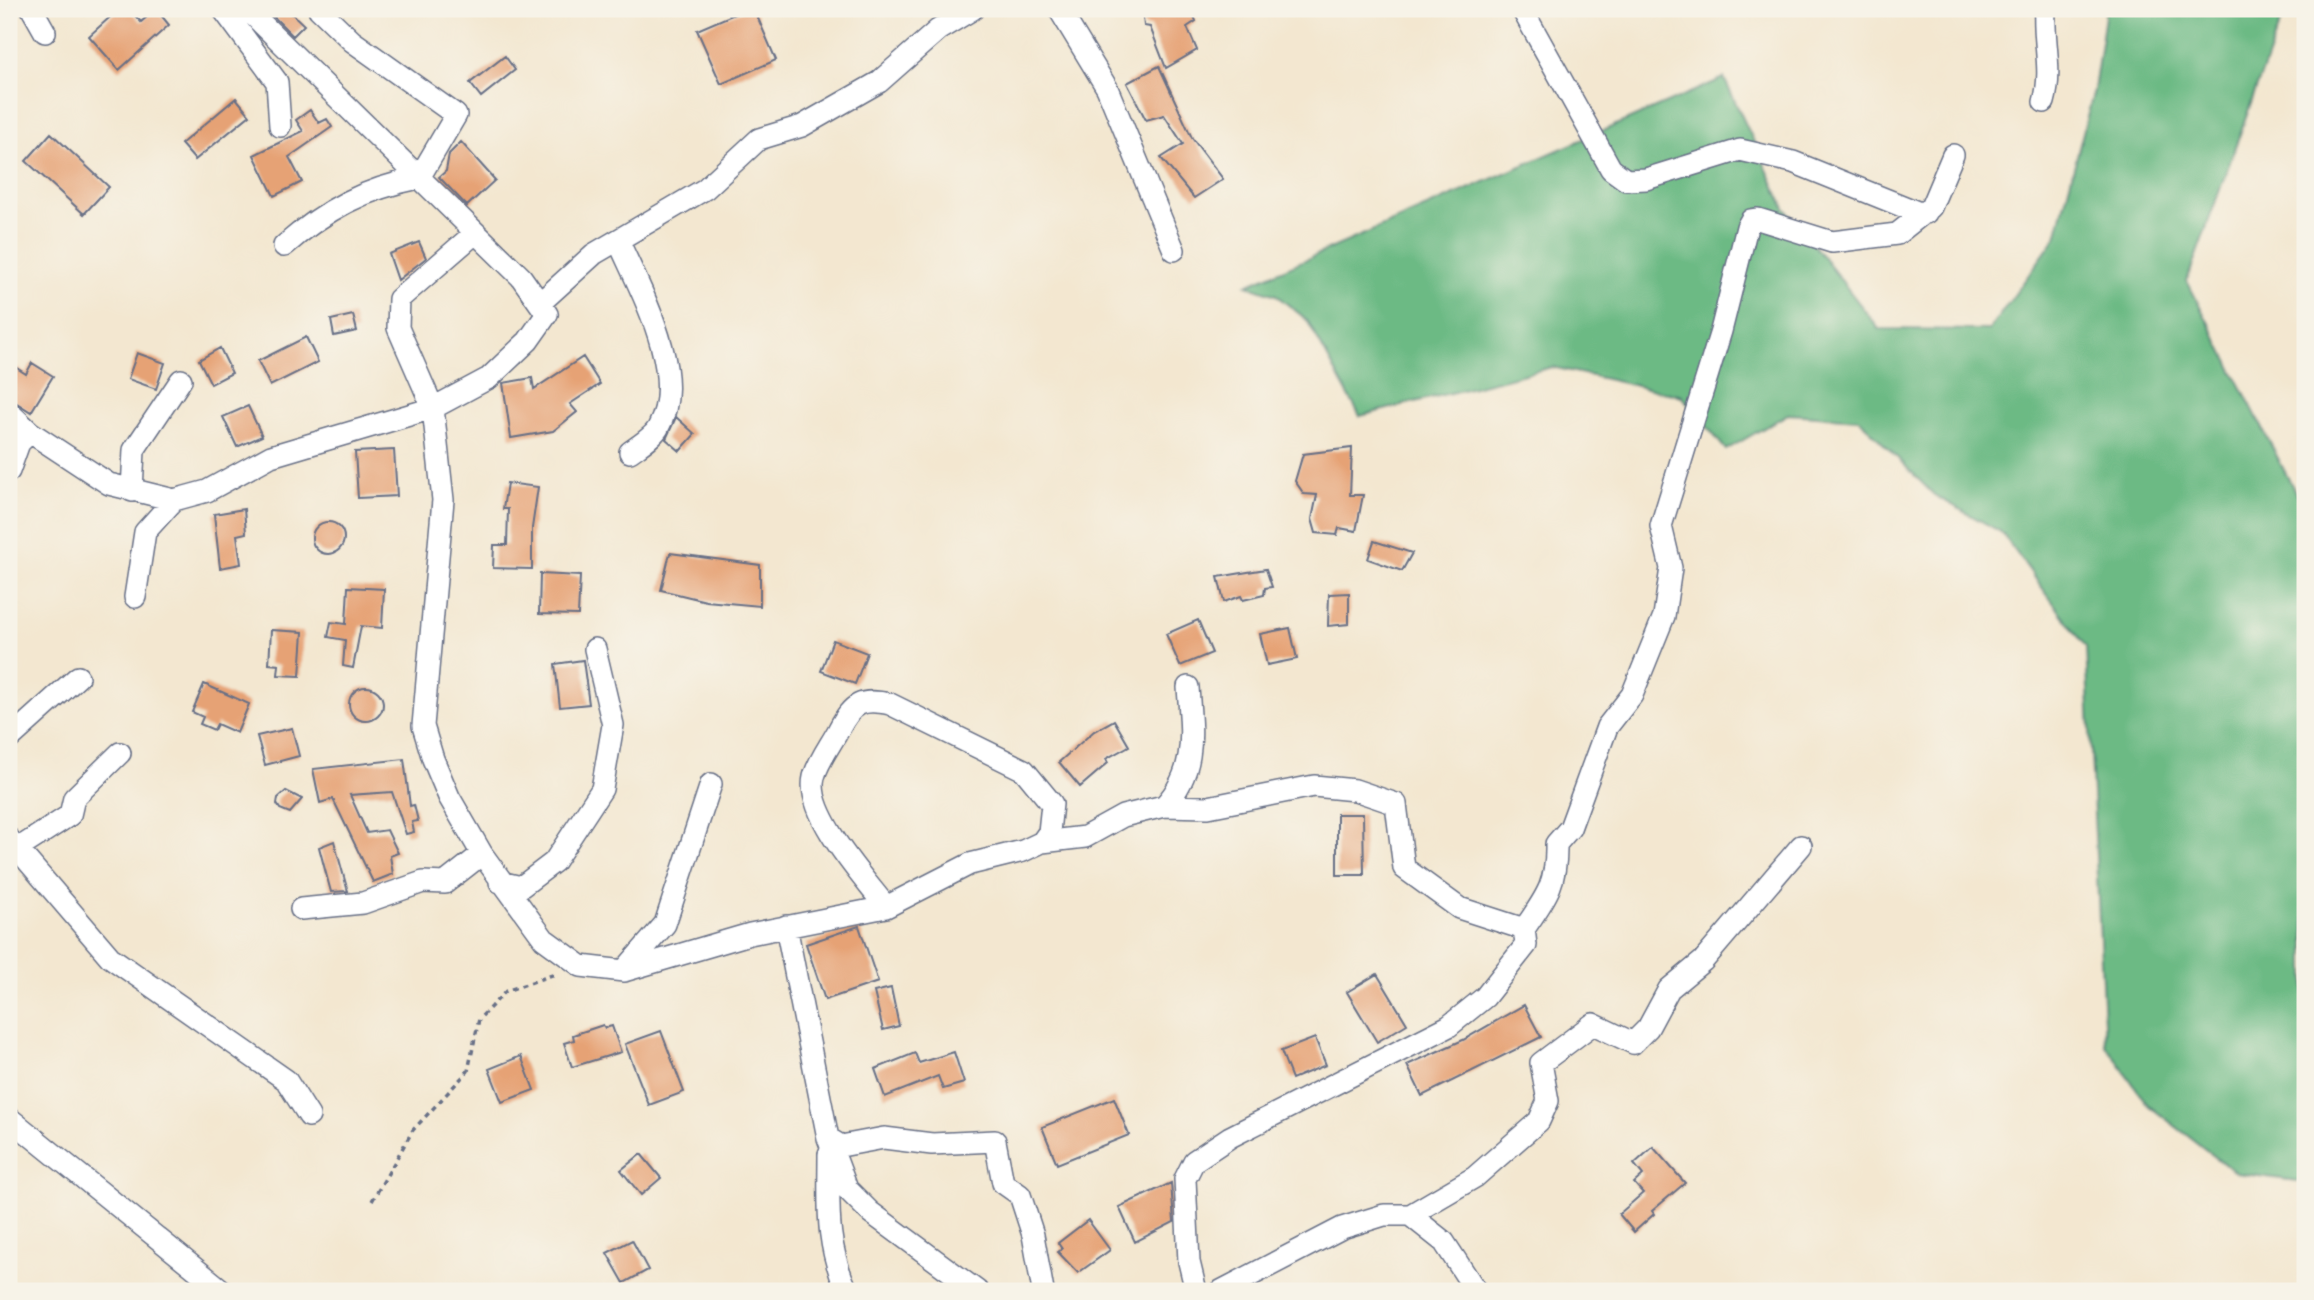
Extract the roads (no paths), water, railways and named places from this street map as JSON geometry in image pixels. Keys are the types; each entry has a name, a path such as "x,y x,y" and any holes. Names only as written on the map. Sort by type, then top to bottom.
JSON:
{"street":[{"path":"32,9 45,32"},
{"path":"223,9 277,82 280,127"},
{"path":"9,412 30,432 97,477 132,491 174,500 207,491 271,456 433,408 489,378 528,341 547,314 521,278 247,9"},
{"path":"284,246 316,218 373,188 419,178 456,116 352,41 319,9"},
{"path":"540,303 594,254 705,189 759,139 802,126 879,82 938,30 973,9"},
{"path":"1059,9 1107,88 1174,250"},
{"path":"1522,9 1611,169 1626,180 1646,179 1740,150 1793,162 1917,212 1926,213"},
{"path":"2044,102 2050,81 2044,36 2045,9"},
{"path":"1196,1291 1189,1262 1185,1179 1194,1160 1230,1136 1449,1026 1485,997 1526,946 1524,929 1549,893 1556,872 1556,844 1570,828 1607,727 1632,695 1664,616 1671,568 1661,526 1721,331 1751,220 1758,219 1832,242 1897,234 1926,213 1953,155"},
{"path":"474,234 399,299 398,327 433,408 443,500 423,726 449,797 500,881 544,939 581,966 624,971 786,926 886,908 970,864 1023,851 1042,842 1085,837 1123,816 1164,806 1208,807 1314,786 1355,790 1396,804 1404,868 1459,908 1524,929"},
{"path":"618,240 660,340 669,389 658,429 630,452"},
{"path":"132,491 134,450 181,380"},
{"path":"9,471 19,443 30,432"},
{"path":"135,597 145,532 174,500"},
{"path":"500,881 521,887 554,862 602,789 612,725 595,649"},
{"path":"9,739 78,677"},
{"path":"1164,806 1179,790 1192,751 1188,687"},
{"path":"886,908 821,819 815,798 814,778 850,709 870,700 890,704 1024,770 1052,804 1049,832 1042,842"},
{"path":"120,753 74,798 70,815 11,845 110,957 286,1080 309,1116"},
{"path":"624,971 665,924 711,784"},
{"path":"1221,1291 1342,1228 1384,1215 1410,1215 1475,1177 1539,1121 1548,1101 1541,1063 1593,1024 1633,1043 1648,1028 1669,989 1703,961 1801,846"},
{"path":"301,909 363,903 423,882 445,883 482,853"},
{"path":"786,926 828,1138 847,1189 870,1212 977,1291"},
{"path":"9,1118 223,1291"},
{"path":"828,1138 829,1241 834,1263 847,1291"},
{"path":"828,1138 841,1146 884,1138 932,1144 995,1141 1003,1183 1020,1195 1033,1236 1043,1291"},
{"path":"1410,1215 1444,1242 1476,1291"}]}
